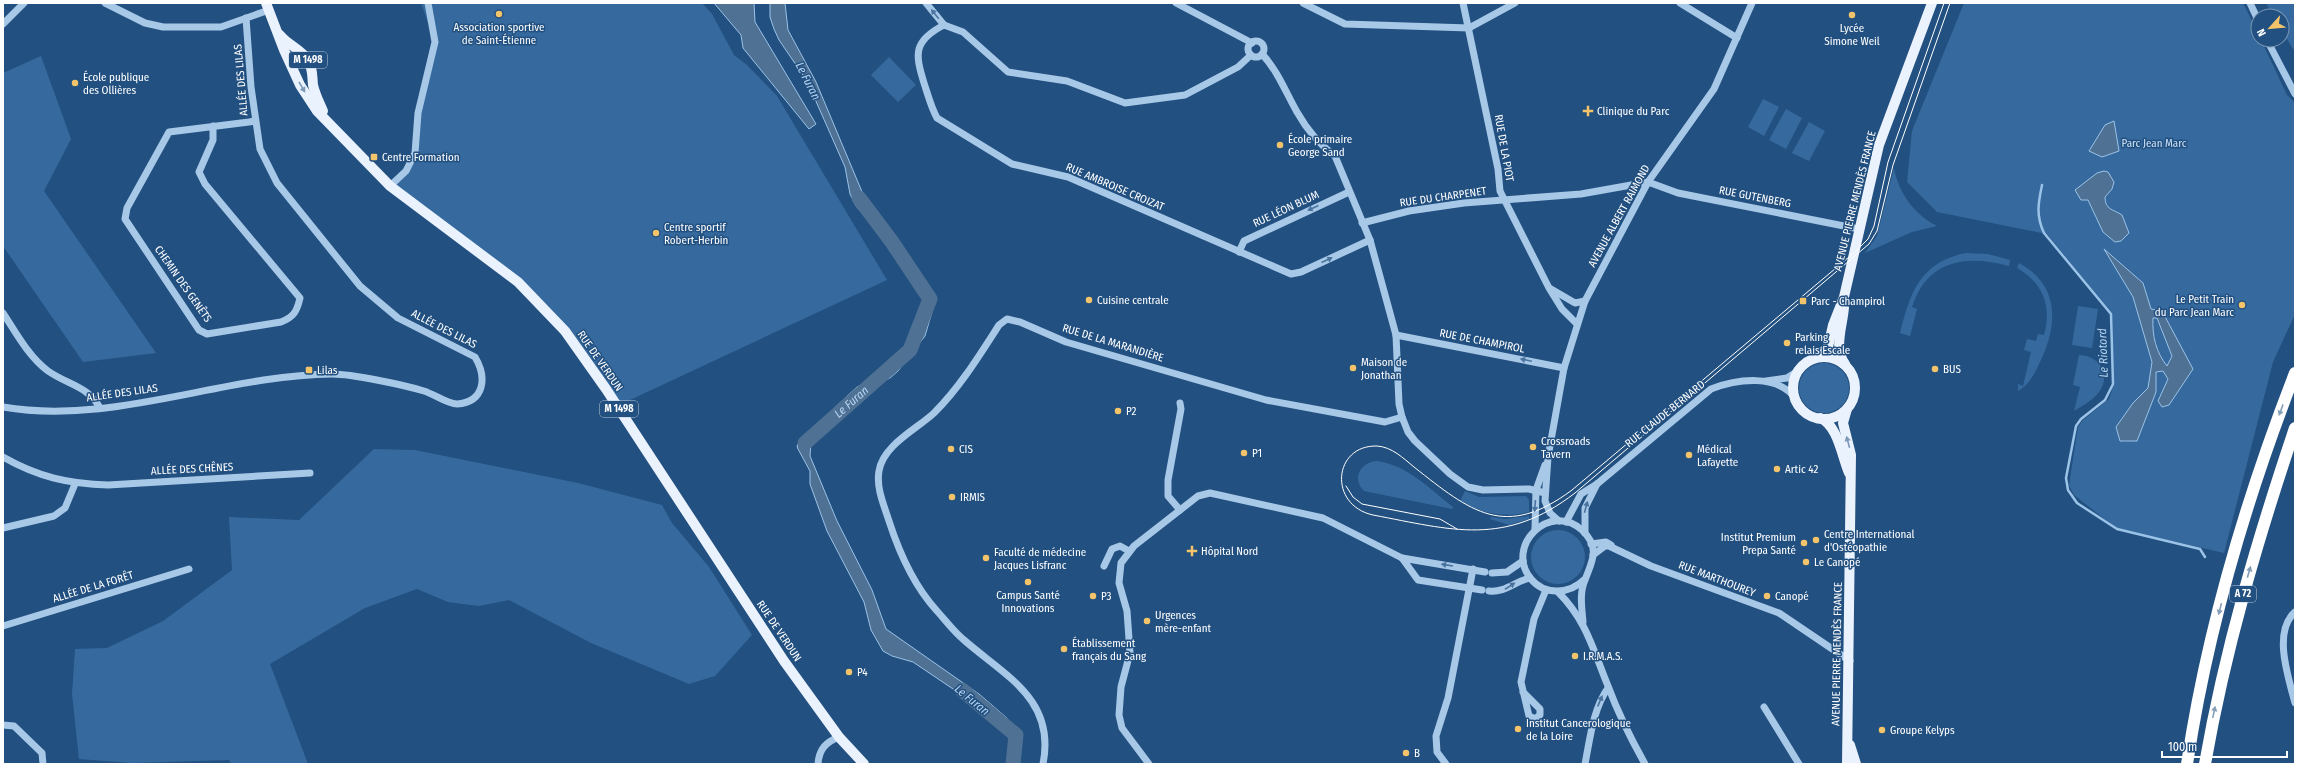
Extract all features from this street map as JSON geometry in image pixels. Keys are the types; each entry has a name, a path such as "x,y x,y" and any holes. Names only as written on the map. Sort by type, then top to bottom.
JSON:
{"highway":[{"name":"A 72","path":"2187,764 2210,651 2237,544 2268,446 2295,373"},
{"name":"A 72","path":"2205,764 2214,713 2237,615 2265,517 2295,428"}],"main road":[{"name":"AVENUE PIERRE MENDÈS FRANCE","path":"1818,357 1828,347 1833,325 1844,297 1880,145 1932,3"},
{"name":"RUE DE VERDUN","path":"268,6 284,50 300,85 317,111 390,186 518,282 565,331 606,389 784,661 839,737 864,764"},
{"name":"RUE DE VERDUN","path":"276,26 284,40 304,54 308,61 312,71 315,95 328,122"},
{"path":"1844,297 1842,327 1838,346 1839,353 1845,364 1854,381 1853,398 1847,409 1835,417 1820,418 1806,413 1797,400 1794,386 1798,371 1810,361 1818,357 1831,357 1845,364"},
{"name":"AVENUE PIERRE MENDÈS FRANCE","path":"1847,409 1842,423 1851,455 1850,661 1847,764"},
{"name":"AVENUE PIERRE MENDÈS FRANCE","path":"1820,418 1828,422 1833,430 1850,477"},
{"name":"AVENUE PIERRE MENDÈS FRANCE","path":"1848,735 1856,764"}],"street":[{"path":"3,24 24,3"},
{"path":"105,3 145,23 164,27 220,27 246,18 268,6"},
{"path":"390,186 406,171 415,153 418,113 435,42 428,3"},
{"path":"926,3 944,25 963,32 1008,72 1067,81 1125,103 1185,95 1238,66 1251,55"},
{"path":"1176,3 1187,5 1252,43 1261,43 1264,50 1262,54 1256,57 1251,55 1248,49 1252,43"},
{"path":"1303,3 1345,24 1469,28 1515,3"},
{"name":"RUE DE LA PIOT","path":"1463,3 1498,169 1500,191 1549,288 1562,309 1577,324"},
{"name":"AVENUE ALBERT RAIMOND","path":"1562,521 1549,511 1545,501 1548,457 1564,368 1585,301 1648,182 1714,89 1752,3"},
{"path":"1684,4 1737,38"},
{"name":"ALLÉE DES LILAS","path":"3,407 40,411 100,408 268,380 334,374 424,391 456,404 472,400 481,390 482,377 480,366 475,357 398,318 360,286 277,183 260,149 255,121 246,18"},
{"name":"RUE AMBROISE CROIZAT","path":"944,25 930,32 920,44 917,59 932,109 938,118 1012,164 1068,177 1291,274 1301,272 1370,240"},
{"path":"2271,48 2295,94"},
{"path":"1262,54 1270,62 1298,114 1325,149 1334,156 1370,240 1396,335 1402,417 1415,441 1450,474 1468,487 1483,490 1536,490 1545,493"},
{"name":"CHEMIN DES GENÊTS","path":"213,126 213,140 199,172 205,184 300,298 297,308 291,318 281,322 207,334 199,330 125,219 127,208 168,132 213,126 255,121"},
{"name":"RUE GUTENBERG","path":"1648,182 1678,193 1860,229"},
{"name":"RUE DU CHARPENET","path":"1362,223 1417,210 1464,203 1582,194 1648,182"},
{"name":"RUE LÉON BLUM","path":"1239,252 1244,241 1349,192"},
{"path":"1549,288 1575,303 1585,301"},
{"path":"3,313 32,355 42,366 48,371 92,395 100,408"},
{"name":"RUE DE LA MARANDIÈRE","path":"1043,764 1044,726 1035,703 1018,684 963,639 936,609 914,578 892,530 880,494 879,471 887,452 934,413 960,383 999,325 1007,319 1020,322 1066,342 1266,400 1385,422 1402,417"},
{"name":"RUE DE CHAMPIROL","path":"1396,335 1564,368"},
{"path":"1765,382 1787,378 1798,371"},
{"name":"RUE CLAUDE BERNARD","path":"1562,521 1581,494 1597,484 1711,389 1730,382 1745,380 1765,382 1788,390 1797,400"},
{"path":"1180,403 1181,409 1168,480 1168,496 1180,510"},
{"name":"AVENUE ALBERT RAIMOND","path":"1535,529 1536,490 1548,457"},
{"name":"ALLÉE DES CHÊNES","path":"3,458 38,474 75,484 108,485 310,473"},
{"path":"3,528 54,516 65,508 75,484"},
{"name":"RUE CLAUDE BERNARD","path":"1585,533 1585,508 1597,484"},
{"path":"1149,764 1122,728 1119,716 1121,687 1130,653 1127,611 1119,583 1121,563 1129,551 1198,496 1210,493 1323,518 1402,558 1473,569 1489,573 1507,572 1523,561"},
{"path":"1583,622 1581,604 1585,579 1590,570 1593,555 1591,544 1585,533 1577,526 1562,521 1546,522 1535,529 1525,543 1523,561 1530,578 1546,590 1558,592 1573,588 1585,579"},
{"name":"RUE MARTHOUREY","path":"1591,544 1606,542 1614,549 1651,566 1779,613 1850,661"},
{"path":"1104,566 1112,549 1120,546 1129,551"},
{"path":"1593,555 1606,546 1614,549"},
{"path":"1402,558 1418,580 1469,588 1501,591 1517,582 1530,578"},
{"name":"ALLÉE DE LA FORÊT","path":"3,626 189,568"},
{"path":"1446,764 1437,752 1436,736 1448,698 1473,569"},
{"path":"1523,692 1521,682 1534,619 1546,590"},
{"path":"1558,592 1575,609 1583,622 1608,688 1630,737 1645,764"},
{"path":"2295,612 2286,628 2282,649 2295,703"},
{"path":"1585,764 1595,716 1600,700 1608,688"},
{"path":"1764,707 1799,764"},
{"path":"3,725 14,726 42,753 43,764"},
{"path":"818,764 819,755 824,745 839,737"}],"green space":[{"name":"Centre sportif Robert-Herbin","path":"421,3 702,3 712,14 734,55 747,65 777,96 887,280 617,406 565,331 518,282 390,186 415,153 418,113 435,42"},
{"name":"Parc Jean Marc","path":"1964,3 2243,3 2250,17 2250,48 2265,48 2287,95 2295,103 2295,314 2273,362 2224,553 2116,528 2074,495 2069,485 2078,427 2083,420 2109,399 2114,384 2112,314 2047,234 1937,212 1907,182 1912,131"},
{"path":"2266,3 2295,3 2295,52 2290,44 2290,8 2269,8"},
{"path":"41,56 71,139 44,191 156,353 83,362 3,246 3,73"},
{"path":"889,57 916,85 898,102 871,75"},
{"path":"1763,99 1779,107 1764,136 1748,127"},
{"path":"1786,109 1802,118 1786,149 1769,140"},
{"path":"1809,122 1825,131 1809,161 1792,153"},
{"path":"1894,168 1896,177 1904,195 1909,202 1921,216 1937,226 1912,232 1865,253 1877,236"},
{"path":"1966,253 1988,254 2010,260 2009,266 1993,262 1963,261 1950,264 1938,270 1927,279 1919,291 1912,307 1917,309 1910,336 1900,333 1913,292 1920,281 1938,264 1950,257"},
{"path":"2019,263 2032,272 2042,283 2048,294 2052,307 2052,320 2046,348 2038,366 2028,382 2018,391 2018,384 2023,386 2031,352 2024,350 2027,339 2036,341 2038,334 2044,335 2047,314 2046,305 2039,288 2026,274 2017,268"},
{"path":"2078,306 2098,309 2092,348 2072,345"},
{"path":"2079,355 2092,358 2098,362 2104,373 2104,379 2103,386 2097,395 2074,411 2080,387 2073,385"},
{"path":"1819,363 1829,363 1842,370 1849,383 1849,393 1842,406 1829,413 1819,413 1810,409 1803,402 1799,393 1799,383 1803,374 1810,367"},
{"path":"374,449 415,450 578,483 662,505 672,523 709,567 752,635 715,676 689,684 591,643 509,600 479,606 448,602 417,589 365,608 270,664 308,764 231,764 229,760 132,763 79,759 72,694 75,649 107,648 163,621 232,570 229,517 299,520"},
{"path":"1377,461 1398,467 1418,479 1453,507 1452,509 1364,491 1358,481 1358,476 1366,464"},
{"path":"1465,491 1479,497 1526,496 1529,500 1529,512 1502,515 1485,512 1460,501"},
{"path":"1529,516 1529,519 1509,525 1490,519 1491,517 1505,519"},
{"path":"1553,530 1563,530 1573,534 1581,542 1585,552 1585,562 1581,572 1573,580 1563,584 1553,584 1543,580 1535,572 1531,562 1531,552 1535,542 1543,534"}],"water":[{"path":"714,3 754,3 755,22 816,124 809,129 743,48 741,35"},
{"path":"770,3 785,3 788,30 816,82 873,218 892,235 901,252 921,275 932,304 932,312 925,336 898,371 890,378 876,384 833,415 811,443 810,456 837,521 872,590 886,629 979,694 1007,718 1020,744 1017,764 1011,764 1014,757 1012,744 1006,732 982,705 956,691 913,662 892,656 883,651 871,630 864,602 827,531 810,484 810,471 797,446 802,438 857,387 887,372 920,335 923,324 923,301 916,277 856,206 850,194 845,167 807,81 779,40 774,29 770,17"},
{"path":"2114,121 2119,151 2102,157 2089,151 2105,125"},
{"path":"2104,171 2108,172 2114,182 2112,189 2105,197 2106,204 2110,209 2122,215 2129,233 2121,241 2115,242 2103,232 2088,200 2081,200 2075,190 2097,173"},
{"path":"2104,249 2143,283 2151,309 2162,311 2193,369 2169,405 2162,407 2158,401 2168,379 2163,371 2156,372 2156,392 2137,441 2120,441 2116,427 2133,403 2148,388 2152,362 2133,297","holes":["2153,318 2157,318 2172,356 2167,366 2157,349 2154,337"]}],"waterway":[{"name":"Le Riotord","path":"2042,185 2038,210 2041,227 2044,233 2111,314 2113,384 2105,400 2081,419 2076,426 2066,478 2068,490 2077,503 2117,529 2200,549 2205,557"},
{"name":"Le Furan","path":"805,443 910,350 930,299 892,242 859,198"},
{"name":"Le Furan","path":"962,690 1016,735 1013,764"}],"tram line":[{"path":"1944,3 1888,162 1874,226 1868,239 1855,252 1572,490 1548,505 1527,514 1508,517 1489,514 1471,507 1453,497 1397,454 1388,448 1377,446 1362,448 1351,455 1345,465 1342,476 1343,489 1348,500 1358,509 1373,515 1453,529 1477,530 1501,528 1525,521 1549,510 1575,493 1869,244 1877,231 1893,165 1950,3"},
{"path":"1346,486 1353,497 1362,504 1440,519 1457,529"}],"place":[{"name":"Association sportive de Saint-Étienne","path":"499,14"},
{"name":"Lycée Simone Weil","path":"1852,15"},
{"name":"École publique des Ollières","path":"75,83"},
{"name":"Clinique du Parc","path":"1588,111"},
{"name":"École primaire George Sand","path":"1280,145"},
{"name":"Centre Formation","path":"374,157"},
{"name":"Centre sportif Robert-Herbin","path":"656,233"},
{"name":"Cuisine centrale","path":"1089,300"},
{"name":"Parc - Champirol","path":"1803,301"},
{"name":"Le Petit Train du Parc Jean Marc","path":"2242,305"},
{"name":"Parking relais Escale","path":"1787,343"},
{"name":"Maison de Jonathan","path":"1353,368"},
{"name":"BUS","path":"1935,369"},
{"name":"Lilas","path":"309,370"},
{"name":"P2","path":"1118,411"},
{"name":"Crossroads Tavern","path":"1533,447"},
{"name":"CIS","path":"951,449"},
{"name":"P1","path":"1244,453"},
{"name":"Médical Lafayette","path":"1689,455"},
{"name":"Artic 42","path":"1777,469"},
{"name":"IRMIS","path":"952,497"},
{"name":"Centre International d'Ostéopathie","path":"1816,540"},
{"name":"Institut Premium Prepa Santé","path":"1804,543"},
{"name":"Hôpital Nord","path":"1192,551"},
{"name":"Faculté de médecine Jacques Lisfranc","path":"986,558"},
{"name":"Le Canopé","path":"1806,562"},
{"name":"Campus Santé Innovations","path":"1028,582"},
{"name":"P3","path":"1093,596"},
{"name":"Canopé","path":"1767,596"},
{"name":"Urgences mère-enfant","path":"1147,621"},
{"name":"Établissement français du Sang","path":"1064,649"},
{"name":"I.R.M.A.S.","path":"1575,656"},
{"name":"P4","path":"849,672"},
{"name":"Institut Cancerologique de la Loire","path":"1518,729"},
{"name":"Groupe Kelyps","path":"1882,730"},
{"name":"B","path":"1406,753"}]}
